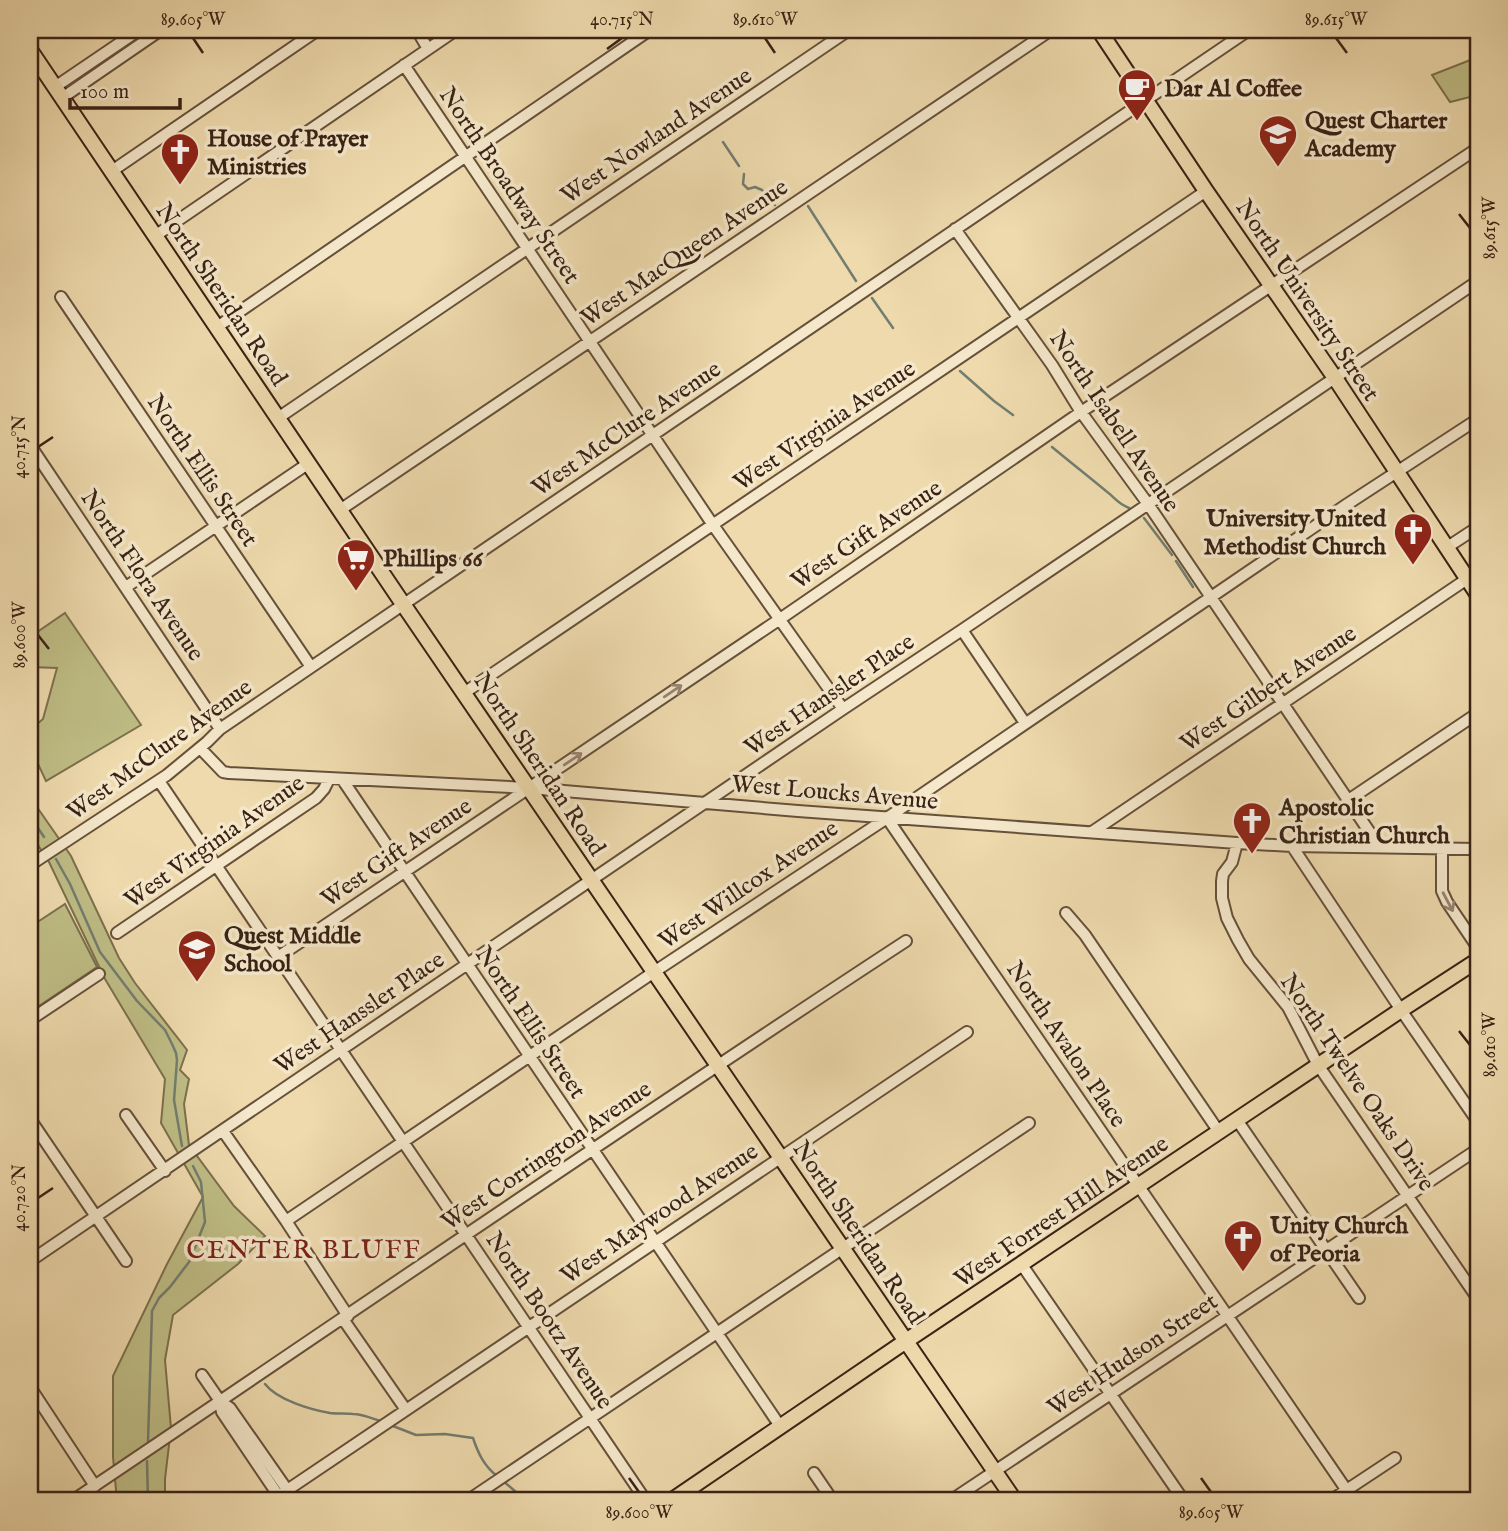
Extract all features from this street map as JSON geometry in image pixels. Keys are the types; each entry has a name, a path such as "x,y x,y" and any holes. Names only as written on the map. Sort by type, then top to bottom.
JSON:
{"main road":[{"name":"North University Street","path":"1099,30 1335,378 1478,595"},
{"name":"North Sheridan Road","path":"30,50 403,604 1015,1501"},
{"name":"West Forrest Hill Avenue","path":"671,1501 1478,960"}],"street":[{"path":"58,93 139,30"},
{"path":"58,93 162,30"},
{"path":"112,171 317,30"},
{"path":"417,30 428,49"},
{"path":"155,236 456,30"},
{"path":"217,327 650,30"},
{"name":"West Nowland Avenue","path":"278,418 849,30"},
{"name":"West MacQueen Avenue","path":"340,510 1051,30"},
{"name":"West McClure Avenue","path":"32,859 159,781 220,729 1249,30"},
{"path":"1408,30 1421,30"},
{"name":"North Broadway Street","path":"404,65 713,525 843,709"},
{"name":"West Gift Avenue","path":"278,957 1082,412 1478,149"},
{"name":"West Virginia Avenue","path":"464,693 1206,191"},
{"name":"North Isabell Avenue","path":"955,229 1052,365 1379,846"},
{"name":"West Hanssler Place","path":"30,1261 1478,281"},
{"name":"North Ellis Street","path":"61,297 310,667"},
{"name":"West Willcox Avenue","path":"286,1221 1478,419"},
{"name":"North Flora Avenue","path":"30,444 220,729"},
{"path":"126,587 309,463"},
{"path":"1446,548 1478,527"},
{"name":"West Gilbert Avenue","path":"1092,832 1467,579"},
{"path":"962,630 1025,723"},
{"path":"1347,801 1478,713"},
{"name":"West Loucks Avenue","path":"200,748 223,772 529,788 887,818 1237,843 1478,849"},
{"path":"552,772 554,790"},
{"name":"West Virginia Avenue","path":"117,933 316,798 329,779"},
{"name":"North Ellis Street","path":"342,779 780,1426"},
{"name":"North Bootz Avenue","path":"159,781 646,1501"},
{"path":"505,787 505,804"},
{"name":"North Avalon Place","path":"887,818 1354,1501"},
{"name":"North Twelve Oaks Drive","path":"1237,843 1232,862 1223,874 1222,881 1222,898 1227,918 1237,940 1249,959 1281,997 1318,1065 1478,1299"},
{"path":"1292,846 1478,1122"},
{"path":"1442,848 1442,891 1478,948"},
{"path":"1066,913 1092,945 1219,1132"},
{"name":"West Corrington Avenue","path":"72,1501 717,1065 906,941"},
{"path":"30,1020 99,974"},
{"name":"West Maywood Avenue","path":"280,1497 967,1031"},
{"path":"126,1115 165,1171"},
{"path":"30,1119 126,1261"},
{"path":"1237,1120 1359,1298"},
{"path":"467,1501 1029,1123"},
{"path":"223,1131 286,1221 345,1318 406,1410"},
{"name":"West Hudson Street","path":"950,1501 1478,1149"},
{"path":"1022,1265 1184,1501"},
{"path":"202,1375 220,1401 222,1412 280,1497 295,1501"},
{"path":"30,1387 95,1486"},
{"path":"1329,1501 1395,1458"},
{"path":"814,1473 834,1501"}],"shaded area":[{"path":"1478,57 1478,95 1450,102 1432,75"},
{"path":"65,613 141,725 46,781 30,747 30,730 43,719 57,668 30,667 30,637"},
{"path":"30,797 71,856 119,958 187,1050 180,1070 189,1079 184,1104 189,1145 234,1206 265,1236 238,1264 173,1315 165,1360 171,1428 165,1501 117,1501 113,1457 113,1376 203,1197 161,1123 165,1079 105,979 49,862 30,833"},
{"path":"65,904 97,967 30,1012 30,927"}],"waterway":[{"path":"723,142 739,166"},
{"path":"744,174 743,184 748,189 755,187 762,190 775,205"},
{"path":"808,206 856,281"},
{"path":"872,298 893,328"},
{"path":"960,371 1013,415"},
{"path":"1052,447 1118,502 1129,508"},
{"path":"1144,518 1172,555"},
{"path":"1176,561 1193,587"},
{"path":"30,586 30,591"},
{"path":"30,816 44,837"},
{"path":"56,859 100,952 137,1001 165,1030 176,1053 174,1100 182,1146"},
{"path":"148,1441 152,1311 159,1298 189,1262 205,1222 201,1182 193,1166"},
{"path":"265,1384 278,1395 305,1407 330,1413 360,1415 380,1421"},
{"path":"393,1426 416,1435 445,1434 473,1438 482,1459 497,1476"},
{"path":"147,1461 148,1501"},
{"path":"502,1480 516,1492 513,1501"}],"place":[{"name":"Dar Al Coffee","path":"1137,122"},
{"name":"Quest Charter Academy","path":"1278,168"},
{"name":"House of Prayer Ministries","path":"180,186"},
{"name":"University United Methodist Church","path":"1413,566"},
{"name":"Phillips 66","path":"356,592"},
{"name":"Apostolic Christian Church","path":"1252,855"},
{"name":"Quest Middle School","path":"197,983"},
{"name":"Unity Church of Peoria","path":"1243,1273"}],"district":[{"name":"CENTER BLUFF","path":"304,1249"}]}
